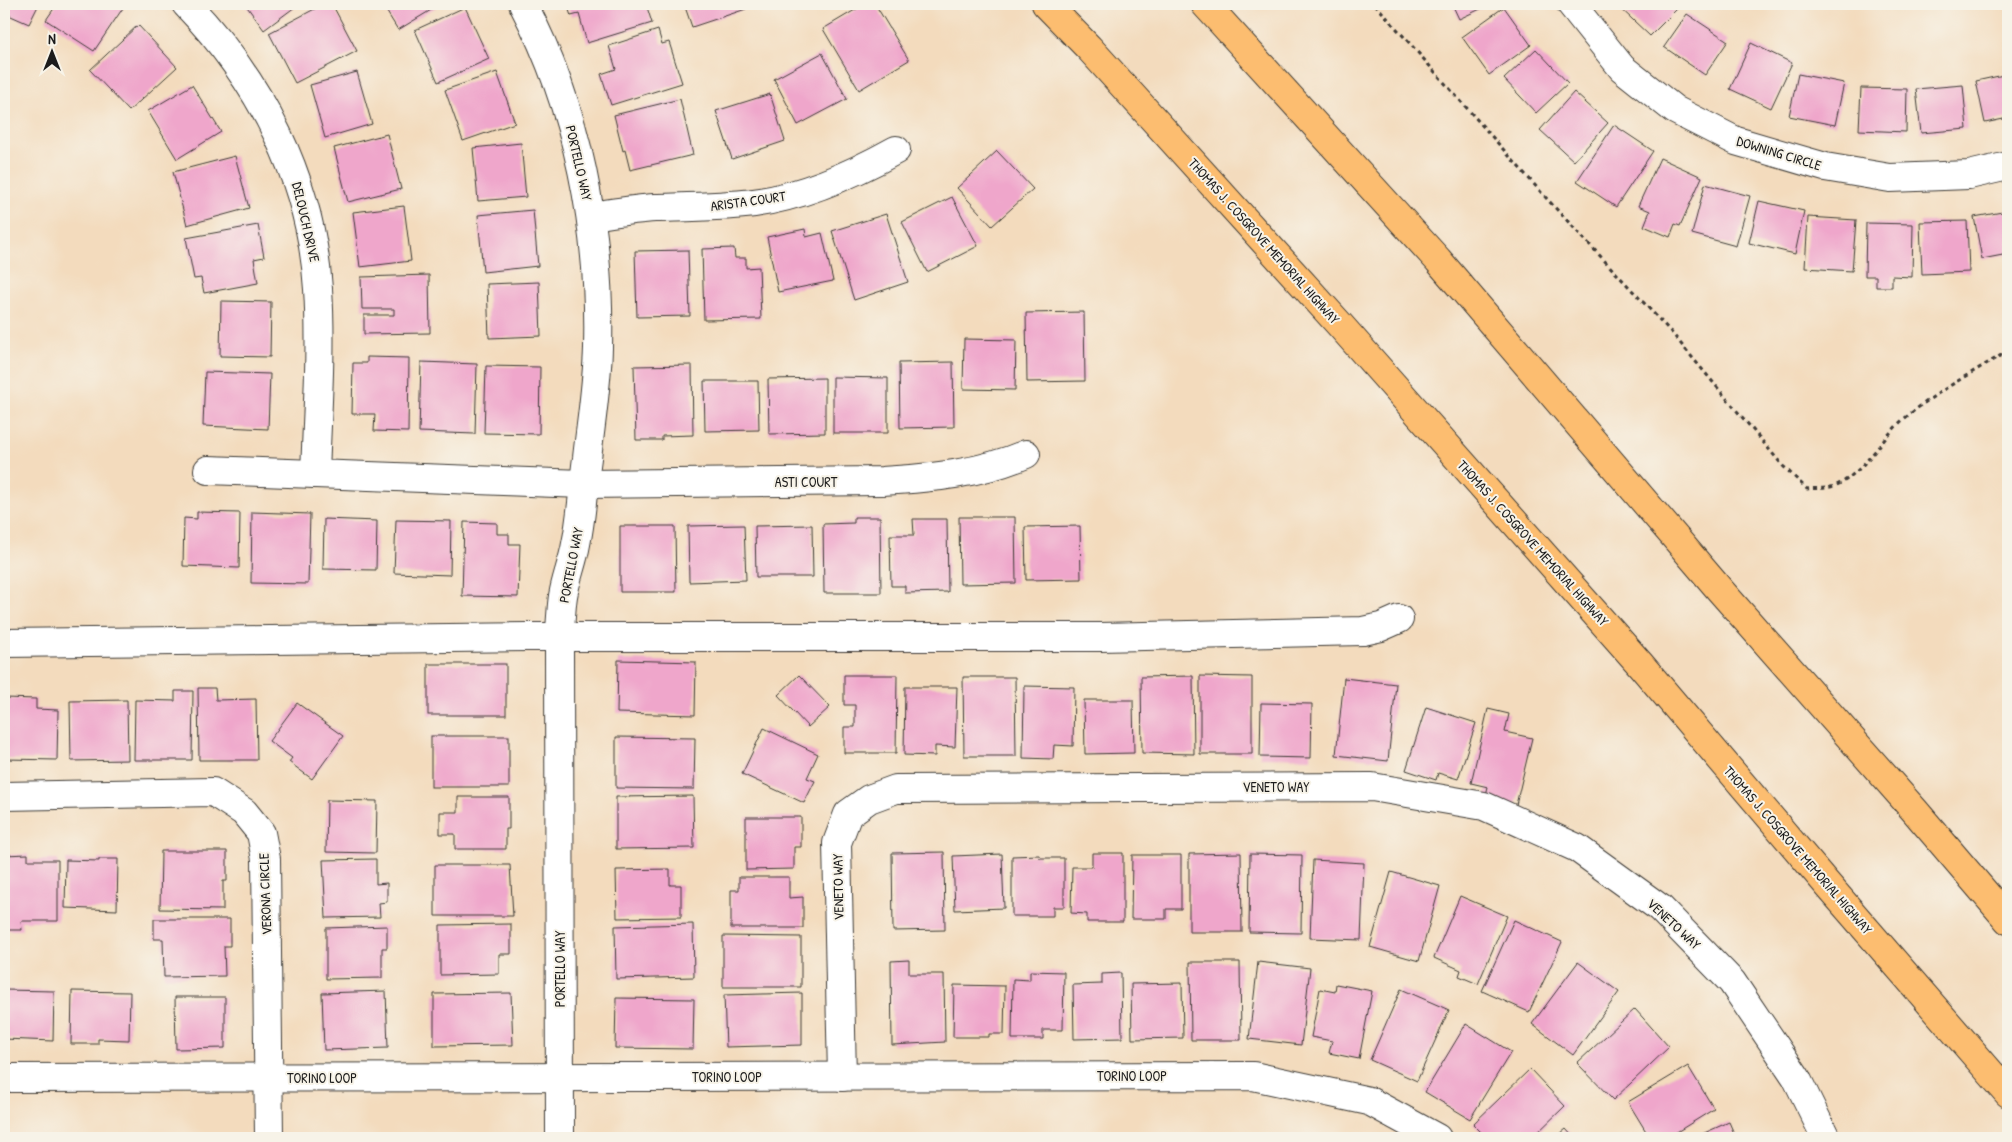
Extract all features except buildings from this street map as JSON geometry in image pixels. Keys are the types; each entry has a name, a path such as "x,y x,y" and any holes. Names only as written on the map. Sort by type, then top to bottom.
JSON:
{"highway":[{"name":"THOMAS J. COSGROVE MEMORIAL HIGHWAY","path":"1046,4 1096,55 1333,318 1640,664 2008,1093"},
{"path":"1205,4 1438,260 1720,590 1915,811 2008,920"}],"street":[{"name":"DELOUCH DRIVE","path":"186,4 211,30 241,69 284,148 296,179 306,215 314,252 318,289 319,328 314,474"},
{"name":"PORTELLO WAY","path":"523,4 550,62 568,113 591,216 598,299 598,349 583,484 576,544 564,595 559,637 560,1138"},
{"name":"DOWNING CIRCLE","path":"1571,4 1622,68 1675,110 1736,141 1825,167 1890,178 1970,175 2008,166"},
{"name":"ARISTA COURT","path":"591,216 655,208 721,207 794,194 866,167 896,150"},
{"name":"ASTI COURT","path":"583,484 916,479 999,465 1026,454"},
{"path":"208,470 583,484"},
{"path":"4,643 559,637 1100,637 1363,632 1382,627 1399,619"},
{"name":"VENETO WAY","path":"842,1077 837,843 848,814 868,799 896,789 1372,787 1484,806 1577,848 1660,908 1732,982 1796,1076 1826,1138"},
{"name":"VERONA CIRCLE","path":"4,796 213,792 244,812 261,833 266,859 269,1138"},
{"name":"TORINO LOOP","path":"4,1078 1254,1076 1369,1101 1438,1138"}],"path":[{"path":"1375,4 1548,200 1671,332 1783,466 1807,489 1834,486 1855,473 1882,441 1905,418 1950,386 2008,351"}]}
